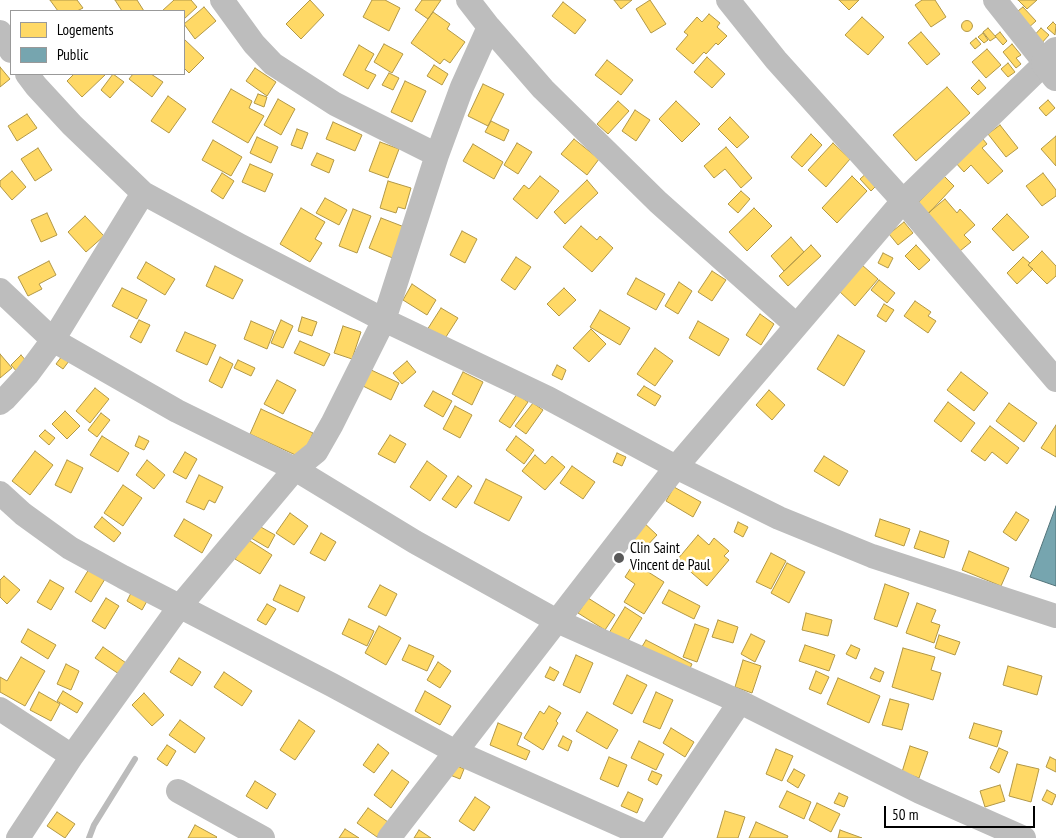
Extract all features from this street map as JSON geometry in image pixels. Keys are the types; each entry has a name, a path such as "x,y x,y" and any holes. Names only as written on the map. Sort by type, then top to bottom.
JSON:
{"street":[{"path":"222,0 254,44 273,64 335,104 437,154"},
{"path":"468,0 543,89 658,202 796,325"},
{"path":"728,0 776,60 903,201 1056,380"},
{"path":"389,838 676,467 796,325 903,201 1052,64 995,0"},
{"path":"18,838 72,756 180,606 295,469 316,452 384,320 437,154 462,87 489,27"},
{"path":"0,32 10,49"},
{"path":"29,75 36,86 72,125 143,193 239,245 384,320 548,398 676,467 779,518 872,556 1056,616"},
{"path":"0,403 27,376 53,340 143,193"},
{"path":"0,290 53,340 177,411 295,469 415,542 557,621 740,702 920,792 1024,838"},
{"path":"0,493 23,514 70,548 123,577 332,685 456,752 649,838 740,702"},
{"path":"0,709 72,756"},
{"path":"178,791 263,838"}],"building: Logements":[{"path":"50,0 77,0 83,8 79,10 57,10"},
{"path":"115,0 137,0 143,10 121,10"},
{"path":"174,0 191,0 197,7 185,18 185,10 163,10"},
{"path":"310,0 324,15 301,39 286,24"},
{"path":"372,0 385,0 400,8 389,31 363,17"},
{"path":"422,0 441,0 428,19 415,10"},
{"path":"614,0 632,0 621,9"},
{"path":"650,0 666,24 651,33 636,9"},
{"path":"839,0 859,0 849,10"},
{"path":"922,0 935,0 946,17 931,27 915,5"},
{"path":"1018,0 1037,0 1027,9"},
{"path":"563,2 586,20 575,34 552,16"},
{"path":"204,7 216,21 195,39 185,23"},
{"path":"1023,7 1036,21 1027,29 1014,14"},
{"path":"433,12 450,24 447,29 465,42 450,63 444,59 440,64 411,43"},
{"path":"709,14 720,23 717,27 727,36 718,45 716,43 706,54 704,52 693,64 676,49 688,35 684,32 697,17 702,22"},
{"path":"862,17 884,37 868,55 845,35"},
{"path":"967,20 973,26 967,32 961,26"},
{"path":"1053,22 1056,25 1055,35 1047,28"},
{"path":"988,28 996,37 990,41 983,32"},
{"path":"1041,28 1049,35 1040,45 1032,38"},
{"path":"921,32 940,54 927,65 908,43"},
{"path":"1000,32 1007,41 1003,45 995,36"},
{"path":"983,33 988,40 984,43 978,37"},
{"path":"976,38 981,44 975,49 970,43"},
{"path":"185,40 204,58 189,73 185,69"},
{"path":"384,44 403,54 392,73 374,62"},
{"path":"1012,44 1021,55 1016,58 1021,64 1016,68 1003,52"},
{"path":"359,45 374,54 365,70 376,75 368,89 343,75"},
{"path":"987,49 1001,65 986,78 972,62"},
{"path":"707,57 725,74 712,88 694,72"},
{"path":"607,60 633,80 621,95 595,75"},
{"path":"1008,63 1015,72 1008,77 1001,69"},
{"path":"434,65 448,74 442,85 427,76"},
{"path":"0,67 10,79 0,87"},
{"path":"255,68 276,82 267,96 246,81"},
{"path":"389,73 399,78 393,90 382,85"},
{"path":"73,75 105,75 82,97 67,81"},
{"path":"112,75 124,82 110,98 101,90"},
{"path":"132,75 152,75 163,82 152,97 129,79"},
{"path":"979,80 986,88 978,95 971,88"},
{"path":"405,81 426,91 412,122 391,112"},
{"path":"483,84 504,94 488,126 468,116"},
{"path":"947,87 970,113 916,161 893,135"},
{"path":"231,89 252,101 249,108 264,116 248,143 212,122"},
{"path":"258,94 267,97 264,107 254,103"},
{"path":"168,96 186,109 169,133 151,121"},
{"path":"278,99 295,109 281,135 264,125"},
{"path":"1048,100 1055,108 1046,116 1039,108"},
{"path":"618,101 629,111 608,134 597,124"},
{"path":"676,101 700,124 682,142 659,119"},
{"path":"635,110 650,120 636,141 622,131"},
{"path":"27,114 37,128 17,141 8,126"},
{"path":"730,117 749,137 737,148 718,129"},
{"path":"491,121 509,130 504,141 485,132"},
{"path":"333,122 362,135 355,151 326,139"},
{"path":"1000,125 1018,148 1006,157 988,134"},
{"path":"297,129 308,133 302,149 291,145"},
{"path":"978,133 987,144 982,148 1003,171 988,184 971,165 964,172 955,162"},
{"path":"811,134 822,145 802,167 791,157"},
{"path":"1056,136 1056,166 1041,149"},
{"path":"257,137 278,147 271,163 250,153"},
{"path":"574,139 599,159 587,175 561,154"},
{"path":"213,140 242,157 231,176 202,160"},
{"path":"380,142 399,149 388,178 369,171"},
{"path":"517,143 532,152 518,174 504,165"},
{"path":"833,143 850,159 826,187 808,170"},
{"path":"473,144 503,162 494,179 463,161"},
{"path":"726,147 752,178 741,188 725,169 714,178 704,166"},
{"path":"38,148 52,170 35,181 21,159"},
{"path":"317,153 334,160 329,173 311,165"},
{"path":"250,164 273,174 265,192 242,182"},
{"path":"12,171 26,187 12,200 0,186 0,181"},
{"path":"868,172 878,184 871,191 860,179"},
{"path":"222,173 234,181 223,199 211,191"},
{"path":"1043,173 1056,190 1056,196 1042,206 1026,186"},
{"path":"540,176 559,191 537,219 513,199 524,185 529,189"},
{"path":"852,176 867,191 837,223 822,208"},
{"path":"944,176 954,186 928,214 917,204"},
{"path":"587,180 598,193 565,224 554,212"},
{"path":"388,181 411,188 405,209 398,207 396,213 380,208"},
{"path":"741,191 750,199 738,213 728,204"},
{"path":"325,198 347,210 339,225 316,213"},
{"path":"945,199 957,213 960,209 975,225 964,235 971,242 960,251 927,214"},
{"path":"301,208 325,222 315,239 322,243 310,262 280,244"},
{"path":"754,208 772,226 747,251 729,232"},
{"path":"353,209 371,216 357,253 339,246"},
{"path":"47,213 57,235 41,242 31,220"},
{"path":"1007,214 1029,237 1013,251 992,229"},
{"path":"85,216 104,236 86,252 68,232"},
{"path":"381,218 407,228 395,259 369,248"},
{"path":"904,222 913,233 898,245 889,234"},
{"path":"581,226 597,240 600,236 613,248 592,272 563,247"},
{"path":"462,231 477,239 465,263 450,255"},
{"path":"791,237 804,252 784,271 771,256"},
{"path":"811,245 821,256 788,286 779,276"},
{"path":"916,245 930,260 919,270 905,256"},
{"path":"1042,251 1056,266 1056,276 1047,284 1028,265"},
{"path":"883,253 893,258 888,268 878,263"},
{"path":"516,257 531,267 515,290 501,280"},
{"path":"1023,257 1030,263 1028,265 1033,269 1017,284 1007,273"},
{"path":"49,261 56,275 39,284 42,289 28,296 18,277"},
{"path":"146,262 175,279 165,295 137,278"},
{"path":"862,265 878,279 855,306 839,291"},
{"path":"215,266 243,280 233,299 206,286"},
{"path":"712,271 726,280 712,301 698,292"},
{"path":"636,278 665,294 656,310 627,294"},
{"path":"879,280 895,293 887,303 871,290"},
{"path":"679,282 692,291 678,314 665,306"},
{"path":"412,284 436,300 427,315 403,300"},
{"path":"122,288 147,300 137,319 112,306"},
{"path":"564,288 576,300 559,316 547,304"},
{"path":"915,301 931,312 928,316 936,321 928,333 904,316"},
{"path":"884,304 894,310 886,322 877,316"},
{"path":"441,308 458,318 444,340 427,330"},
{"path":"600,310 630,328 620,345 590,327"},
{"path":"760,314 774,324 761,345 746,335"},
{"path":"302,317 317,322 312,336 298,331"},
{"path":"139,320 150,325 141,343 130,337"},
{"path":"281,320 293,326 283,348 271,343"},
{"path":"251,321 274,331 267,349 244,339"},
{"path":"698,321 729,339 719,356 689,338"},
{"path":"343,326 361,332 352,359 334,353"},
{"path":"591,329 606,344 589,362 573,348"},
{"path":"185,332 216,345 207,365 176,351"},
{"path":"838,335 865,351 844,386 817,369"},
{"path":"300,341 330,354 324,366 294,353"},
{"path":"655,348 673,361 655,386 637,374"},
{"path":"0,354 12,368 0,378"},
{"path":"21,355 28,363 18,373 11,365"},
{"path":"62,356 69,361 63,369 56,364"},
{"path":"220,357 233,364 222,388 209,381"},
{"path":"238,360 255,368 251,376 234,368"},
{"path":"407,361 416,372 402,384 393,373"},
{"path":"557,365 566,370 562,380 552,375"},
{"path":"369,369 399,383 391,400 361,385"},
{"path":"463,372 483,382 472,405 452,394"},
{"path":"961,372 988,393 974,411 947,390"},
{"path":"277,380 296,390 283,414 264,404"},
{"path":"644,386 661,396 655,406 637,395"},
{"path":"95,388 109,399 90,423 76,411"},
{"path":"769,390 785,405 772,420 756,405"},
{"path":"433,391 452,401 443,417 424,406"},
{"path":"517,394 528,402 510,428 499,421"},
{"path":"948,402 975,423 961,442 934,421"},
{"path":"533,403 543,410 526,434 515,426"},
{"path":"1009,403 1037,423 1024,442 996,421"},
{"path":"455,406 472,415 460,438 443,429"},
{"path":"261,409 313,433 302,458 250,434"},
{"path":"65,411 80,426 67,439 52,424"},
{"path":"101,413 110,420 97,437 88,430"},
{"path":"1056,425 1056,457 1041,448"},
{"path":"990,426 1019,448 1007,464 992,452 985,461 971,451"},
{"path":"45,430 55,438 49,445 39,436"},
{"path":"390,435 406,444 395,463 378,454"},
{"path":"102,436 129,453 118,472 90,455"},
{"path":"139,436 149,441 144,450 135,446"},
{"path":"516,436 534,450 524,464 506,450"},
{"path":"35,451 53,465 30,495 12,481"},
{"path":"185,452 197,459 186,479 173,472"},
{"path":"617,453 626,457 622,466 613,462"},
{"path":"535,455 545,464 552,456 565,467 545,490 522,471"},
{"path":"824,456 848,471 839,486 814,471"},
{"path":"67,460 83,468 71,493 55,485"},
{"path":"147,460 165,475 154,489 136,475"},
{"path":"427,461 447,476 430,501 410,487"},
{"path":"572,466 595,482 583,499 560,483"},
{"path":"199,475 223,487 215,503 209,500 204,510 186,502"},
{"path":"458,476 472,486 456,508 442,499"},
{"path":"486,479 522,497 509,521 474,503"},
{"path":"123,485 142,498 123,526 104,513"},
{"path":"674,487 701,502 693,517 666,501"},
{"path":"1016,512 1029,520 1016,541 1003,532"},
{"path":"290,513 308,526 294,545 276,533"},
{"path":"102,517 121,533 114,542 94,527"},
{"path":"184,519 212,535 202,553 174,536"},
{"path":"880,519 910,529 904,546 875,536"},
{"path":"641,520 657,535 644,549 628,534"},
{"path":"738,522 748,527 743,537 734,532"},
{"path":"259,526 275,535 268,548 251,538"},
{"path":"920,531 949,541 944,558 914,548"},
{"path":"321,533 336,542 325,561 310,553"},
{"path":"698,535 709,545 714,538 729,551 724,556 729,560 707,586 677,560"},
{"path":"247,539 272,555 260,574 235,559"},
{"path":"969,551 1009,568 1001,586 962,570"},
{"path":"771,553 786,561 771,589 756,582"},
{"path":"634,563 664,582 644,614 624,602 635,584 625,577"},
{"path":"787,563 805,572 789,603 771,593"},
{"path":"89,569 105,579 91,602 75,592"},
{"path":"4,576 20,590 7,604 0,597 0,580"},
{"path":"50,580 64,588 51,610 37,602"},
{"path":"885,584 909,593 897,627 874,619"},
{"path":"280,585 305,597 298,612 273,600"},
{"path":"380,585 397,594 386,616 368,607"},
{"path":"669,590 700,606 694,619 662,603"},
{"path":"132,591 147,601 142,610 127,601"},
{"path":"106,598 119,606 105,629 92,621"},
{"path":"588,598 615,615 605,630 578,613"},
{"path":"917,603 936,610 931,622 940,625 934,643 906,633"},
{"path":"267,604 276,609 266,625 257,620"},
{"path":"625,607 642,618 626,644 609,633"},
{"path":"806,613 832,620 828,636 802,630"},
{"path":"349,619 374,631 367,646 342,634"},
{"path":"718,620 738,627 733,643 712,637"},
{"path":"695,624 709,629 697,662 683,657"},
{"path":"379,626 401,638 386,665 365,653"},
{"path":"28,629 56,645 48,659 21,642"},
{"path":"751,634 765,641 755,662 741,654"},
{"path":"939,635 960,642 955,655 935,648"},
{"path":"646,640 692,664 687,675 640,650"},
{"path":"409,645 434,656 427,671 402,660"},
{"path":"805,645 835,655 829,671 799,661"},
{"path":"851,645 860,649 856,659 846,654"},
{"path":"103,647 129,665 122,676 95,658"},
{"path":"903,648 935,657 931,670 941,673 933,700 892,687"},
{"path":"576,655 593,663 580,693 563,685"},
{"path":"21,657 45,671 25,706 0,692 0,677 7,681"},
{"path":"179,658 201,672 192,686 170,672"},
{"path":"743,660 761,666 752,693 735,687"},
{"path":"438,662 451,671 440,688 427,680"},
{"path":"66,664 79,671 71,690 57,684"},
{"path":"1008,666 1042,676 1037,695 1003,685"},
{"path":"550,667 559,672 554,681 545,677"},
{"path":"875,668 884,672 880,682 870,678"},
{"path":"816,671 829,677 821,694 809,689"},
{"path":"224,672 252,691 242,706 214,687"},
{"path":"627,675 647,685 632,714 613,704"},
{"path":"838,678 880,696 869,723 827,704"},
{"path":"63,691 83,703 77,713 57,701"},
{"path":"425,691 451,706 440,725 415,711"},
{"path":"39,692 60,704 51,721 30,710"},
{"path":"656,692 673,700 660,729 643,722"},
{"path":"144,693 164,715 152,726 132,705"},
{"path":"890,699 909,704 902,730 882,725"},
{"path":"549,706 561,713 556,721 558,723 543,750 524,738 540,711 544,714"},
{"path":"587,712 618,730 607,749 576,731"},
{"path":"180,720 205,738 195,753 169,735"},
{"path":"299,720 315,731 295,760 280,750"},
{"path":"498,723 522,733 517,745 530,751 526,760 490,745"},
{"path":"974,723 1002,731 997,747 969,738"},
{"path":"671,728 694,742 685,757 663,743"},
{"path":"563,736 572,741 568,751 558,746"},
{"path":"639,741 664,754 656,770 631,758"},
{"path":"378,744 389,753 374,773 363,765"},
{"path":"167,745 176,751 167,766 157,759"},
{"path":"910,746 928,752 919,778 902,772"},
{"path":"999,748 1008,752 999,773 990,768"},
{"path":"776,749 793,756 782,781 766,774"},
{"path":"609,757 627,765 618,787 600,779"},
{"path":"1050,757 1056,760 1056,772 1046,767"},
{"path":"1017,764 1039,769 1031,802 1009,796"},
{"path":"455,765 464,769 460,779 450,775"},
{"path":"794,769 805,775 798,788 787,781"},
{"path":"392,770 409,782 391,808 374,795"},
{"path":"652,771 662,775 657,785 648,780"},
{"path":"255,781 276,794 267,809 246,796"},
{"path":"1000,785 1005,801 985,807 980,791"},
{"path":"1047,790 1056,795 1052,805 1042,800"},
{"path":"787,791 811,802 804,819 779,807"},
{"path":"628,792 643,799 637,813 621,806"},
{"path":"839,793 848,797 844,807 834,803"},
{"path":"475,797 490,807 474,831 459,821"},
{"path":"817,803 840,814 831,832 809,820"},
{"path":"368,808 388,822 377,837 357,823"},
{"path":"725,811 745,817 738,838 717,838"},
{"path":"57,812 75,824 65,838 47,826"},
{"path":"756,822 788,836 787,838 749,838"},
{"path":"195,825 217,837 188,838"},
{"path":"345,829 359,838 339,838"},
{"path":"419,830 431,838 414,838"},
{"path":"840,830 862,838 838,838"}],"building: Public":[{"path":"1056,506 1056,586 1030,577"}],"waterway":[{"path":"89,838 94,825 135,759"}],"place":[{"name":"Clin Saint Vincent de Paul","path":"619,558"}]}
